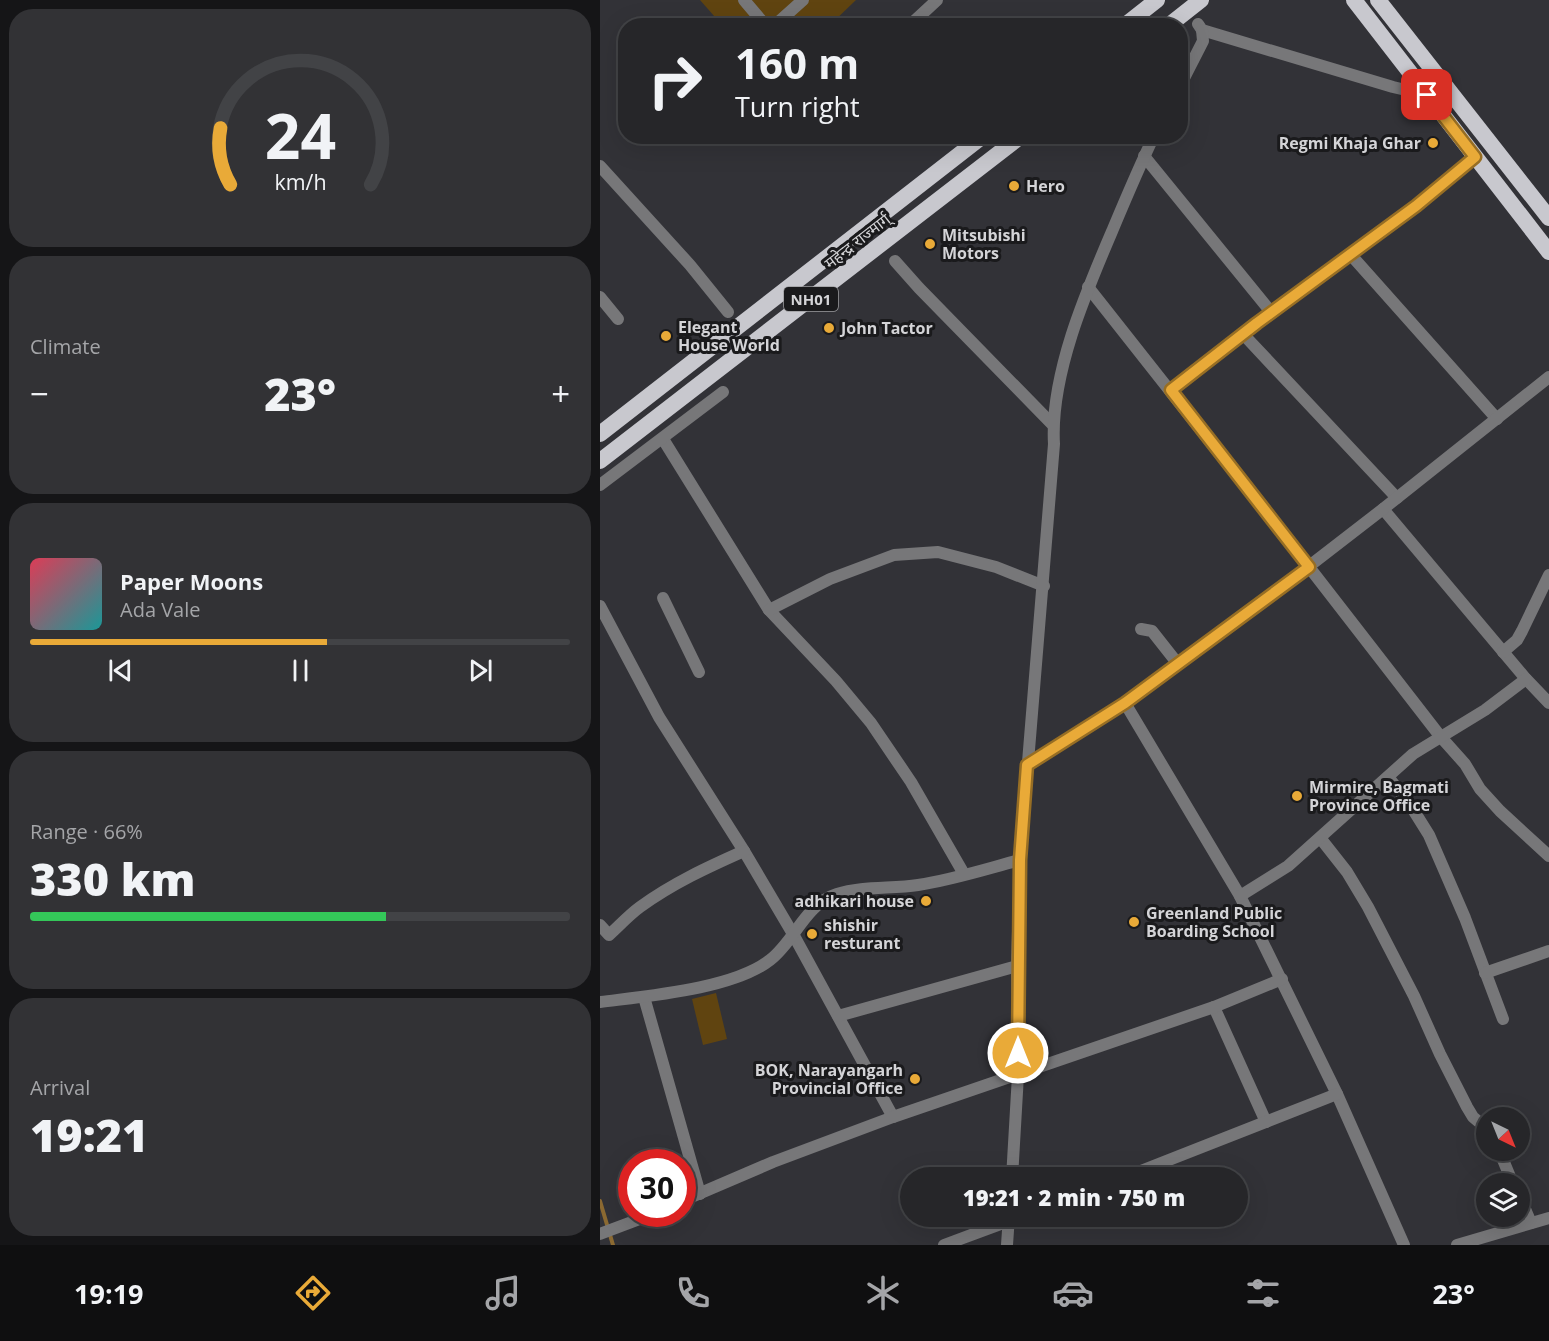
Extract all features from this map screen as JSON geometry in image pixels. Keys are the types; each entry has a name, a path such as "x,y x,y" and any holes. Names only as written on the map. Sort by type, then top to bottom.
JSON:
{"highway":[{"path":"1178,18 1201,0"},
{"path":"1354,0 1549,252"},
{"path":"1378,0 1549,218"},
{"path":"1132,18 1146,3"},
{"path":"1406,68 1421,56"},
{"name":"महेन्द्र राज्मार्ग्","path":"600,434 973,144"},
{"name":"महेन्द्र राज्मार्ग्","path":"600,461 1011,144"}],"street":[{"path":"744,0 759,18"},
{"path":"783,18 803,0"},
{"path":"918,18 937,0"},
{"path":"1188,70 1203,41 1200,27 1393,87 1427,95"},
{"path":"1013,1167 1018,1075 1017,966 1020,860 1044,585 1054,444 1053,425 1063,366 1088,287 1150,144"},
{"path":"1144,156 1271,312"},
{"path":"1171,390 1271,312 1416,206 1475,157"},
{"path":"600,166 690,265 728,312"},
{"path":"1351,255 1497,419"},
{"path":"895,261 1053,425"},
{"path":"1088,287 1440,736 1465,764 1480,789 1500,811 1549,856"},
{"path":"600,297 618,319"},
{"path":"1243,334 1397,498"},
{"path":"1027,765 1125,703 1179,664 1309,567 1549,377"},
{"path":"600,486 723,392"},
{"path":"663,439 769,610 836,681 871,723 911,782 964,874"},
{"path":"1383,509 1526,679 1549,703"},
{"path":"769,610 830,579 894,555 938,552 996,567 1044,585"},
{"path":"1503,652 1517,640 1549,575"},
{"path":"663,598 699,672"},
{"path":"600,606 659,717 794,934 893,1117"},
{"path":"1141,629 1152,630 1179,664"},
{"path":"1240,896 1288,866 1413,754 1485,710 1526,679"},
{"path":"1125,703 1240,896 1337,1094 1404,1245"},
{"path":"1388,777 1409,803 1429,835 1465,918 1503,1019"},
{"path":"1321,838 1347,872 1368,907 1467,1107 1476,1120"},
{"path":"600,925 609,935 638,908 665,890 691,875 744,851"},
{"path":"600,1002 644,997 730,980 756,970 781,951 818,902 837,894 920,885 1020,860"},
{"path":"1485,973 1549,951"},
{"path":"838,1016 1017,966"},
{"path":"696,1196 772,1162 893,1117 1214,1006 1282,978"},
{"path":"644,997 700,1194"},
{"path":"1214,1006 1266,1122"},
{"path":"1151,1167 1337,1094"},
{"path":"1457,1245 1548,1220"},
{"path":"602,1233 618,1227"},
{"path":"944,1245 989,1227"},
{"path":"1007,1245 1008,1227"}],"shaded area":[{"path":"700,0 856,0 837,18 716,18"},
{"path":"716,993 727,1039 703,1045 692,999"}],"waterway":[{"path":"600,1201 613,1245"}],"place":[{"name":"Regmi Khaja Ghar","path":"1433,143"},
{"name":"Hero","path":"1014,186"},
{"name":"Mitsubishi Motors","path":"930,244"},
{"name":"John Tactor","path":"829,328"},
{"name":"Elegant House World","path":"666,336"},
{"name":"Mirmire, Bagmati Province Office","path":"1297,796"},
{"name":"adhikari house","path":"926,901"},
{"name":"Greenland Public Boarding School","path":"1134,922"},
{"name":"shishir resturant","path":"812,934"},
{"name":"BOK, Narayangarh Provincial Office","path":"915,1079"}],"route":[{"path":"1018,1053 1017,966 1020,860 1027,765 1125,703 1309,567 1171,390 1257,323 1416,206 1475,157 1427,95"}]}
